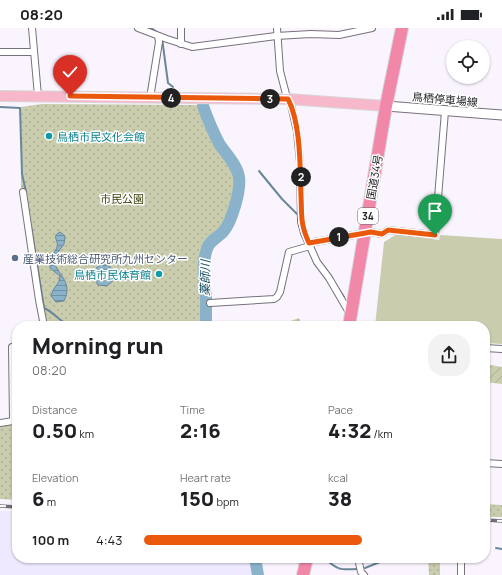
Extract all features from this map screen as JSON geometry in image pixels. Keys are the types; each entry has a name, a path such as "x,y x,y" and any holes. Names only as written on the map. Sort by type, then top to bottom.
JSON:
{"highway":[{"name":"国道34号","path":"350,320 386,106 402,28"},
{"path":"303,575 306,563"}],"main road":[{"path":"0,96 288,99 386,106"},
{"name":"鳥栖停車場線","path":"386,106 502,115"}],"street":[{"path":"32,28 38,96"},
{"path":"138,28 181,44 192,46 203,46 276,36 311,34 339,36 372,28"},
{"path":"181,28 181,44"},
{"path":"277,28 276,36 280,71 286,94 291,105 297,131 300,162 301,222 320,268 329,278 350,320"},
{"path":"150,98 159,42 158,36"},
{"path":"0,52 34,52"},
{"path":"210,303 274,299 280,292 289,252 310,245 345,236 371,232 382,234 388,230 435,235 445,111"},
{"path":"23,192 43,321"},
{"path":"490,348 502,349"},
{"path":"0,422 12,421"},
{"path":"490,463 502,464"},
{"path":"359,563 361,572 364,575"},
{"path":"461,563 461,575"}],"shaded area":[{"path":"0,511 12,511 12,563 252,563 253,575 0,575"}],"green space":[{"name":"市民公園","path":"42,104 201,105 208,128 229,163 237,182 235,200 228,216 220,229 209,239 203,251 203,321 47,321 41,300 25,189 21,189 21,107"},
{"path":"397,234 439,240 440,235 502,239 502,344 490,343 490,321 376,321 384,242"},
{"path":"299,318 300,321 291,321"},
{"path":"490,365 502,367 502,384 490,383"},
{"path":"12,423 12,500 0,499 0,425"},
{"path":"490,504 502,505 502,517 490,517"},
{"path":"428,563 440,563 440,575 429,575"}],"water":[{"path":"60,232 65,236 64,244 53,259 66,283 67,294 64,301 56,302 51,296 60,279 60,276 50,268 49,259 55,252 57,245 56,235"},
{"path":"101,265 107,265 114,270 114,280 107,286 98,285 93,277 96,268","holes":["104,269 108,270 110,275 109,279 104,281 100,280 98,275 99,271"]}],"waterway":[{"path":"151,28 160,34"},
{"path":"162,38 168,83 173,87"},
{"name":"薬師川","path":"203,106 220,145 236,168 239,177 239,190 230,221 223,232 208,246 205,255 204,280 206,321"},
{"path":"0,107 20,108 22,174 26,192"},
{"path":"259,171 282,199 299,216"},
{"path":"31,226 44,308 62,321"},
{"path":"336,285 344,297"},
{"path":"496,548 502,549"},
{"name":"薬師川","path":"256,563 258,575"},
{"path":"330,563 339,568 357,569"},
{"path":"365,568 378,563"}],"railway":[{"path":"0,506 12,507"},
{"path":"490,520 502,521"}],"place":[{"name":"鳥栖市民文化会館","path":"49,136"},
{"name":"産業技術総合研究所九州センター","path":"15,258"},
{"name":"鳥栖市民体育館","path":"159,274"}],"route":[{"path":"70,96 288,99 291,105 297,131 302,199 301,222 309,243 345,236 357,236 371,232 382,234 388,230 435,235"}]}
